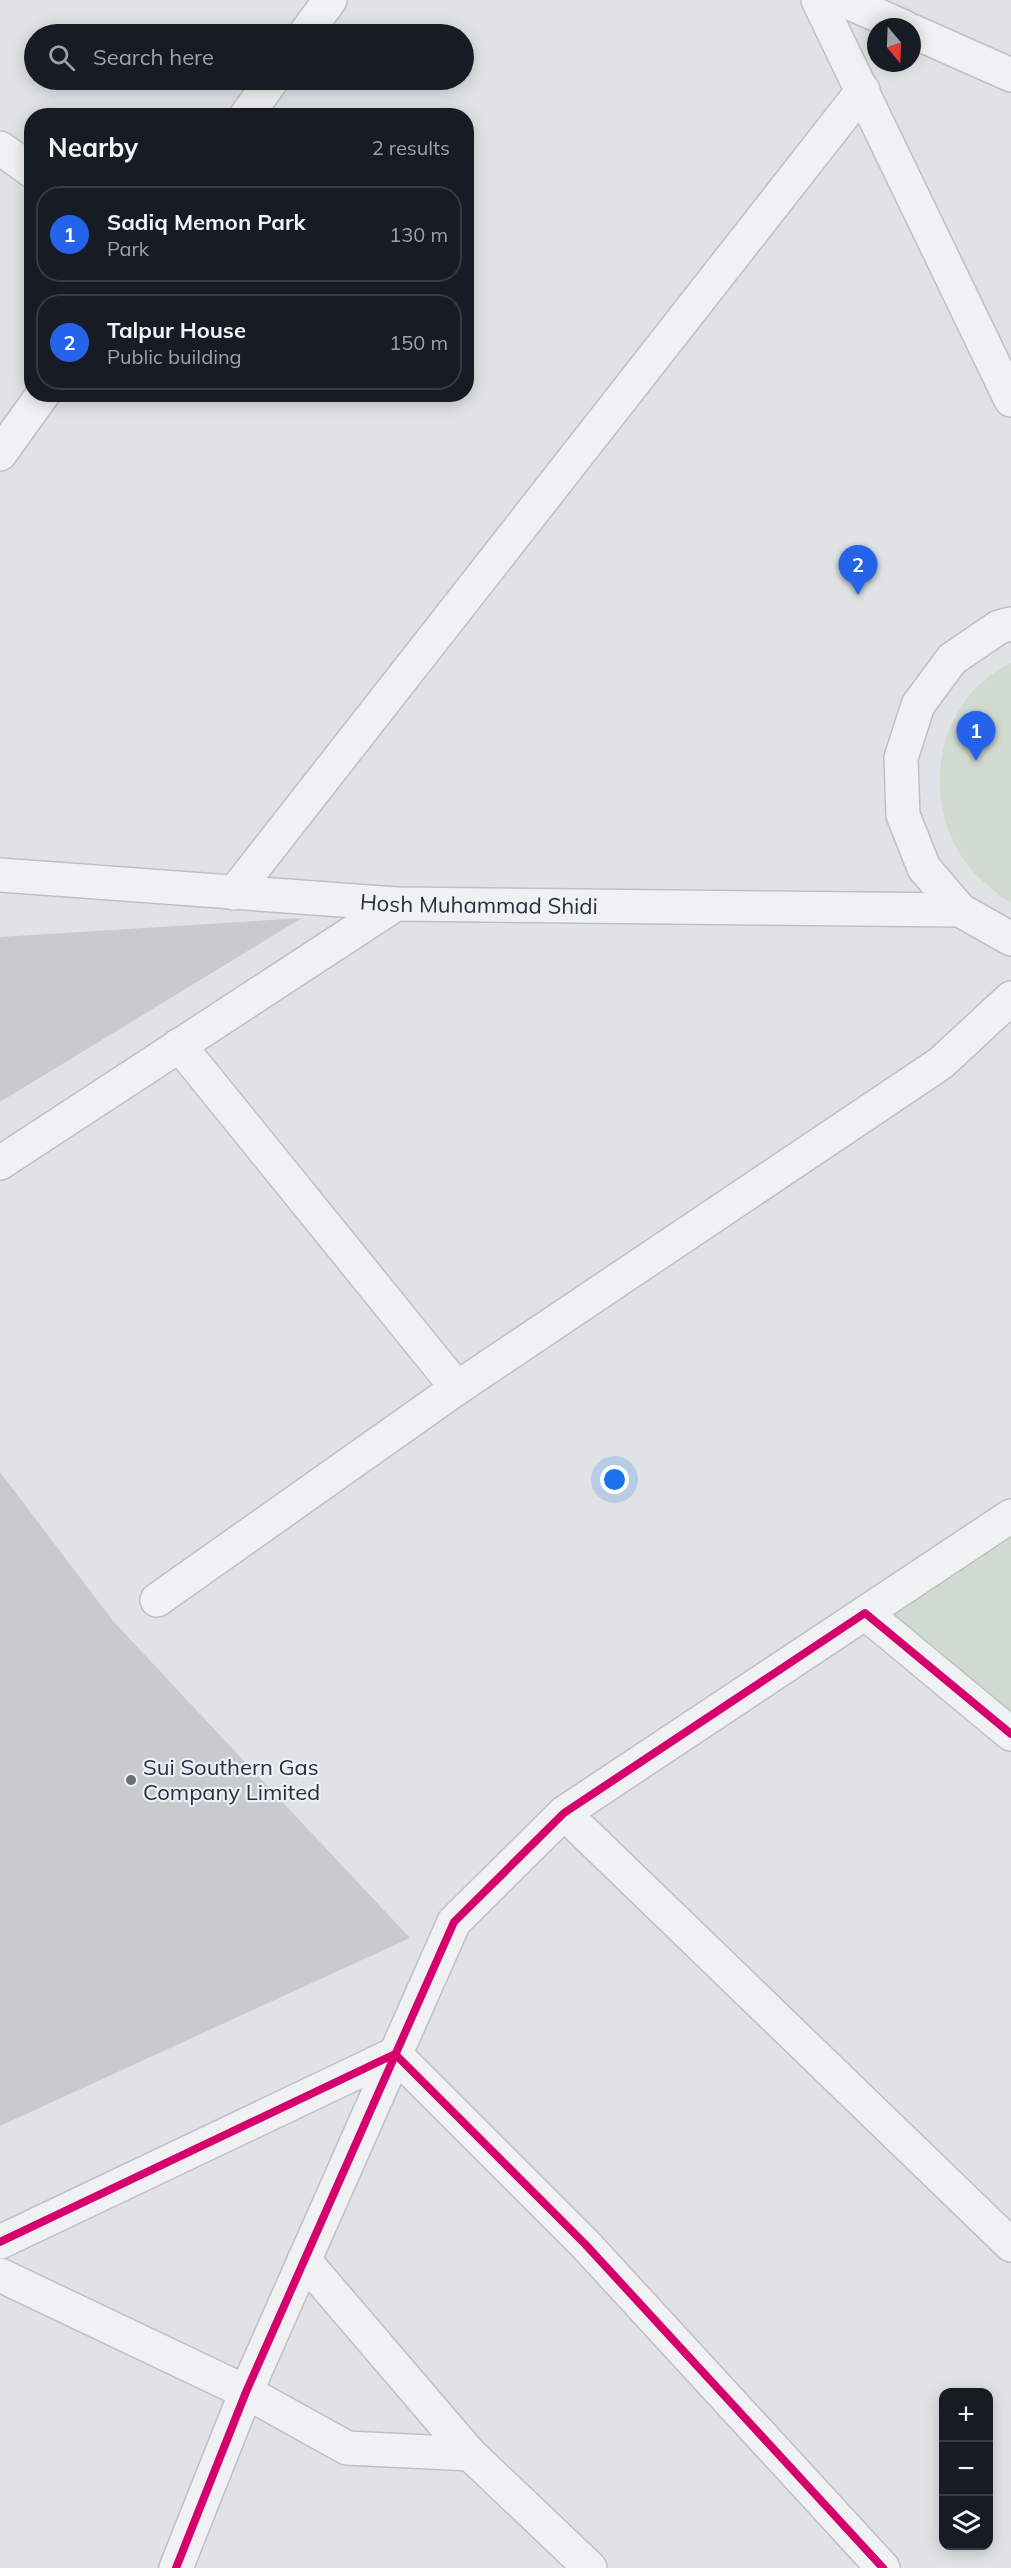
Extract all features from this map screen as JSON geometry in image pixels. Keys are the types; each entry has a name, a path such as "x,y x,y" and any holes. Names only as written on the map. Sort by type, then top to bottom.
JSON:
{"street":[{"path":"312,24 330,0"},
{"path":"818,0 1011,400"},
{"path":"843,0 884,18"},
{"path":"921,35 1011,75"},
{"path":"252,108 265,90"},
{"path":"234,893 863,90"},
{"path":"0,148 24,165"},
{"path":"0,454 37,402"},
{"path":"1011,624 999,627 952,659 918,705 901,758 903,815 924,868 960,910 1011,939"},
{"name":"Hosh Muhammad Shidi","path":"0,875 396,904 960,910"},
{"path":"0,1163 396,904"},
{"path":"157,1600 457,1388 941,1064 1011,998"},
{"path":"179,1045 457,1388"},
{"path":"176,2568 246,2392 454,1922 564,1813 1011,1516"},
{"path":"865,1613 1011,1734"},
{"path":"564,1813 1011,2245"},
{"path":"0,2242 394,2054"},
{"path":"394,2054 585,2244 883,2568"},
{"path":"304,2260 470,2454 590,2568"},
{"path":"0,2275 246,2392 347,2448 470,2454"}],"shaded area":[{"path":"1011,663 1011,902 985,883 963,858 948,830 941,798 941,766 948,734 962,706 983,681"},
{"path":"1011,1517 1011,1734 865,1613"}],"building":[{"path":"302,918 0,1102 0,937"},
{"name":"Sui Southern Gas Company Limited","path":"0,1472 113,1621 410,1938 0,2126"}],"cycle path":[{"path":"176,2568 246,2392 454,1922 564,1813 865,1613 1011,1734"},
{"path":"0,2242 395,2054 585,2244 883,2568"}],"place":[{"name":"Talpur House","path":"858,595"},
{"name":"Sadiq Memon Park","path":"976,761"},
{"name":"Sui Southern Gas Company Limited","path":"131,1780"}]}
